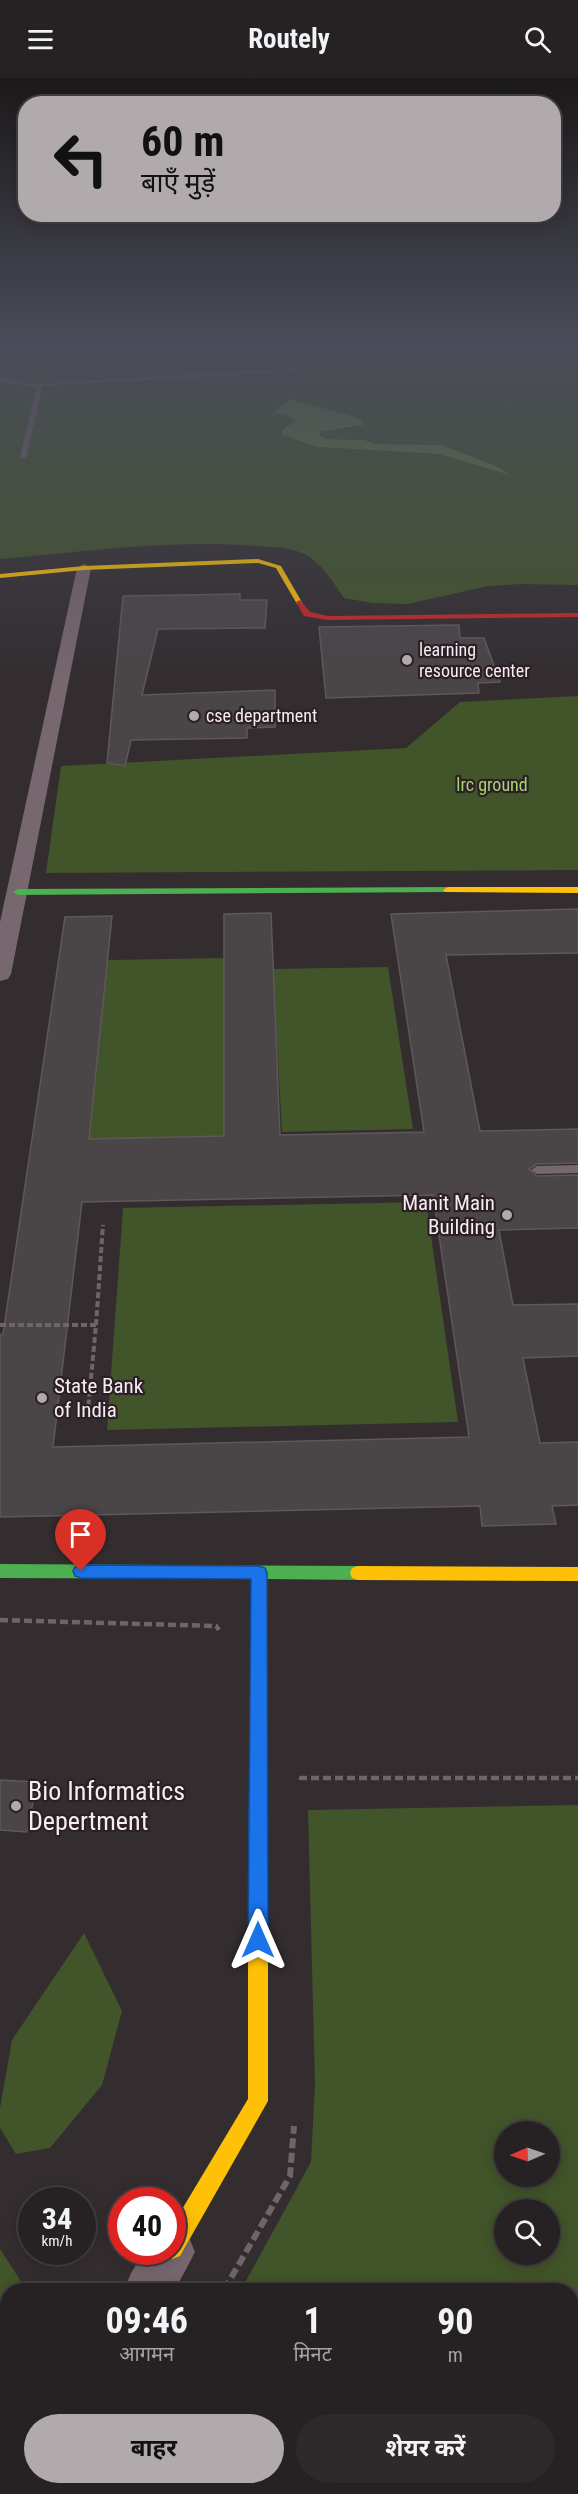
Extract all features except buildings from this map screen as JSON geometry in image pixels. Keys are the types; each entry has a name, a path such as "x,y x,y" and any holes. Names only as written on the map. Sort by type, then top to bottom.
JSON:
{"street":[{"path":"0,576 84,568 258,561 279,567 307,614 328,618 578,615"},
{"path":"0,974 84,568"},
{"path":"18,892 578,890"},
{"path":"0,1571 578,1574"},
{"path":"186,2226 258,2101 259,1573"},
{"path":"152,2283 163,2265"}],"lane":[{"path":"24,458 25,454"},
{"path":"537,1170 578,1169"}],"path":[{"path":"88,1410 103,1225"},
{"path":"0,1325 96,1325"},
{"path":"0,1620 216,1626 223,1635"},
{"path":"301,1789 301,1778 578,1778"},
{"path":"228,2283 290,2176 295,2120"}],"green space":[{"path":"0,454 434,454 507,474 498,467 464,454 578,454 578,585 488,586 408,604 372,603 344,598 327,573 317,563 293,550 223,544 192,544 0,559"},
{"name":"lrc ground","path":"578,696 578,870 46,873 61,766 406,748 460,702"},
{"path":"224,958 224,1136 89,1139 107,960"},
{"path":"388,967 413,1129 282,1132 273,969"},
{"path":"426,1202 458,1422 107,1430 123,1208"},
{"path":"578,1805 578,2283 245,2283 311,2162 315,2083 308,1810"},
{"path":"84,1933 122,2011 102,2085 50,2148 16,2154 0,2128 0,2108 12,2040"},
{"path":"0,2249 22,2283 0,2283"}],"shaded area":[{"path":"434,454 464,454 498,467 510,475"}],"traffic: fast":[{"path":"18,892 448,890"},
{"path":"0,1571 358,1573"},
{"path":"258,1893 259,1573"}],"traffic: slow":[{"path":"0,576 84,568 258,561 279,567 300,602"},
{"path":"448,890 578,890"},
{"path":"358,1573 578,1574"},
{"path":"186,2224 258,2101 258,1893"}],"traffic: jam":[{"path":"300,602 307,614 328,618 578,615"}],"place":[{"name":"learning resource center","path":"407,660"},
{"name":"cse department","path":"194,716"},
{"name":"Manit Main Building","path":"507,1215"},
{"name":"State Bank of India","path":"42,1398"},
{"name":"Bio Informatics Depertment","path":"16,1806"}],"route":[{"path":"81,1571 259,1573 258,1940"}]}
